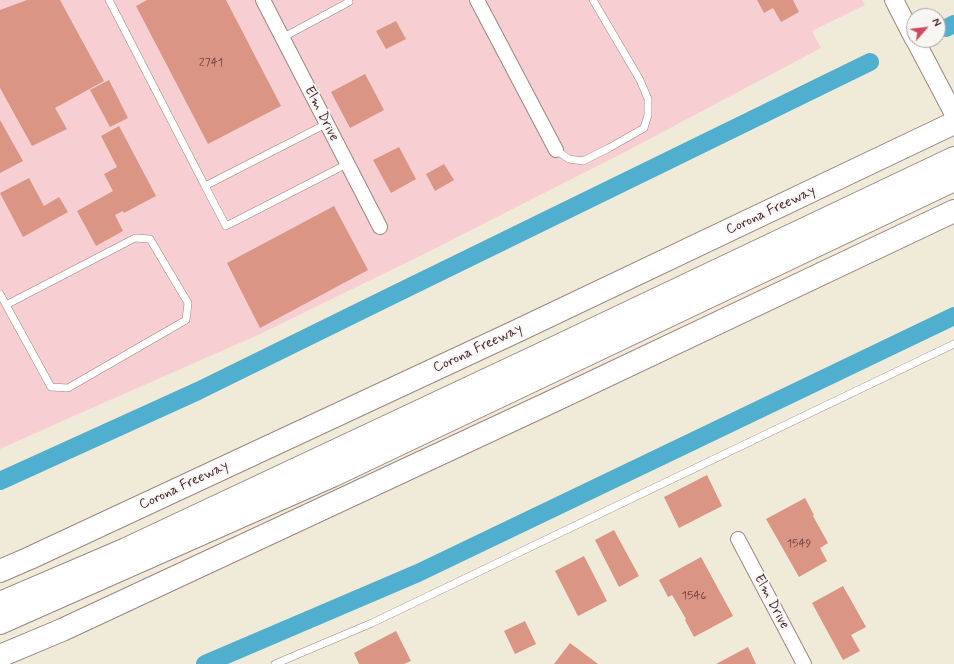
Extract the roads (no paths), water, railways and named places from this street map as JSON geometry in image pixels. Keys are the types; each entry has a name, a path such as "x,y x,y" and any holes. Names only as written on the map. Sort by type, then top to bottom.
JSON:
{"highway":[{"name":"Corona Freeway","path":"0,571 518,331 954,123"},
{"path":"0,612 126,549 954,158"},
{"path":"0,612 332,476 954,180"},
{"path":"0,656 62,630 551,402 954,211"},
{"path":"0,612 138,508"},
{"path":"0,612 167,581"}],"street":[{"name":"Elm Drive","path":"262,0 380,227"},
{"path":"477,0 556,150"},
{"path":"894,0 906,23"},
{"path":"919,48 954,114"},
{"name":"Elm Drive","path":"738,539 804,664"}],"lane":[{"path":"109,0 226,226 347,164"},
{"path":"556,150 569,159 583,161 644,128 648,115 648,99 640,80 593,0"},
{"path":"282,38 349,2"},
{"path":"205,186 326,124"},
{"path":"0,294 6,305 52,387 68,388 186,320 188,303 150,239 135,238 6,305"},
{"path":"275,664 372,623 954,344"}],"waterway":[{"path":"946,28 954,24"},
{"path":"0,481 198,391 870,62"},
{"path":"205,664 418,573 954,316"}]}
